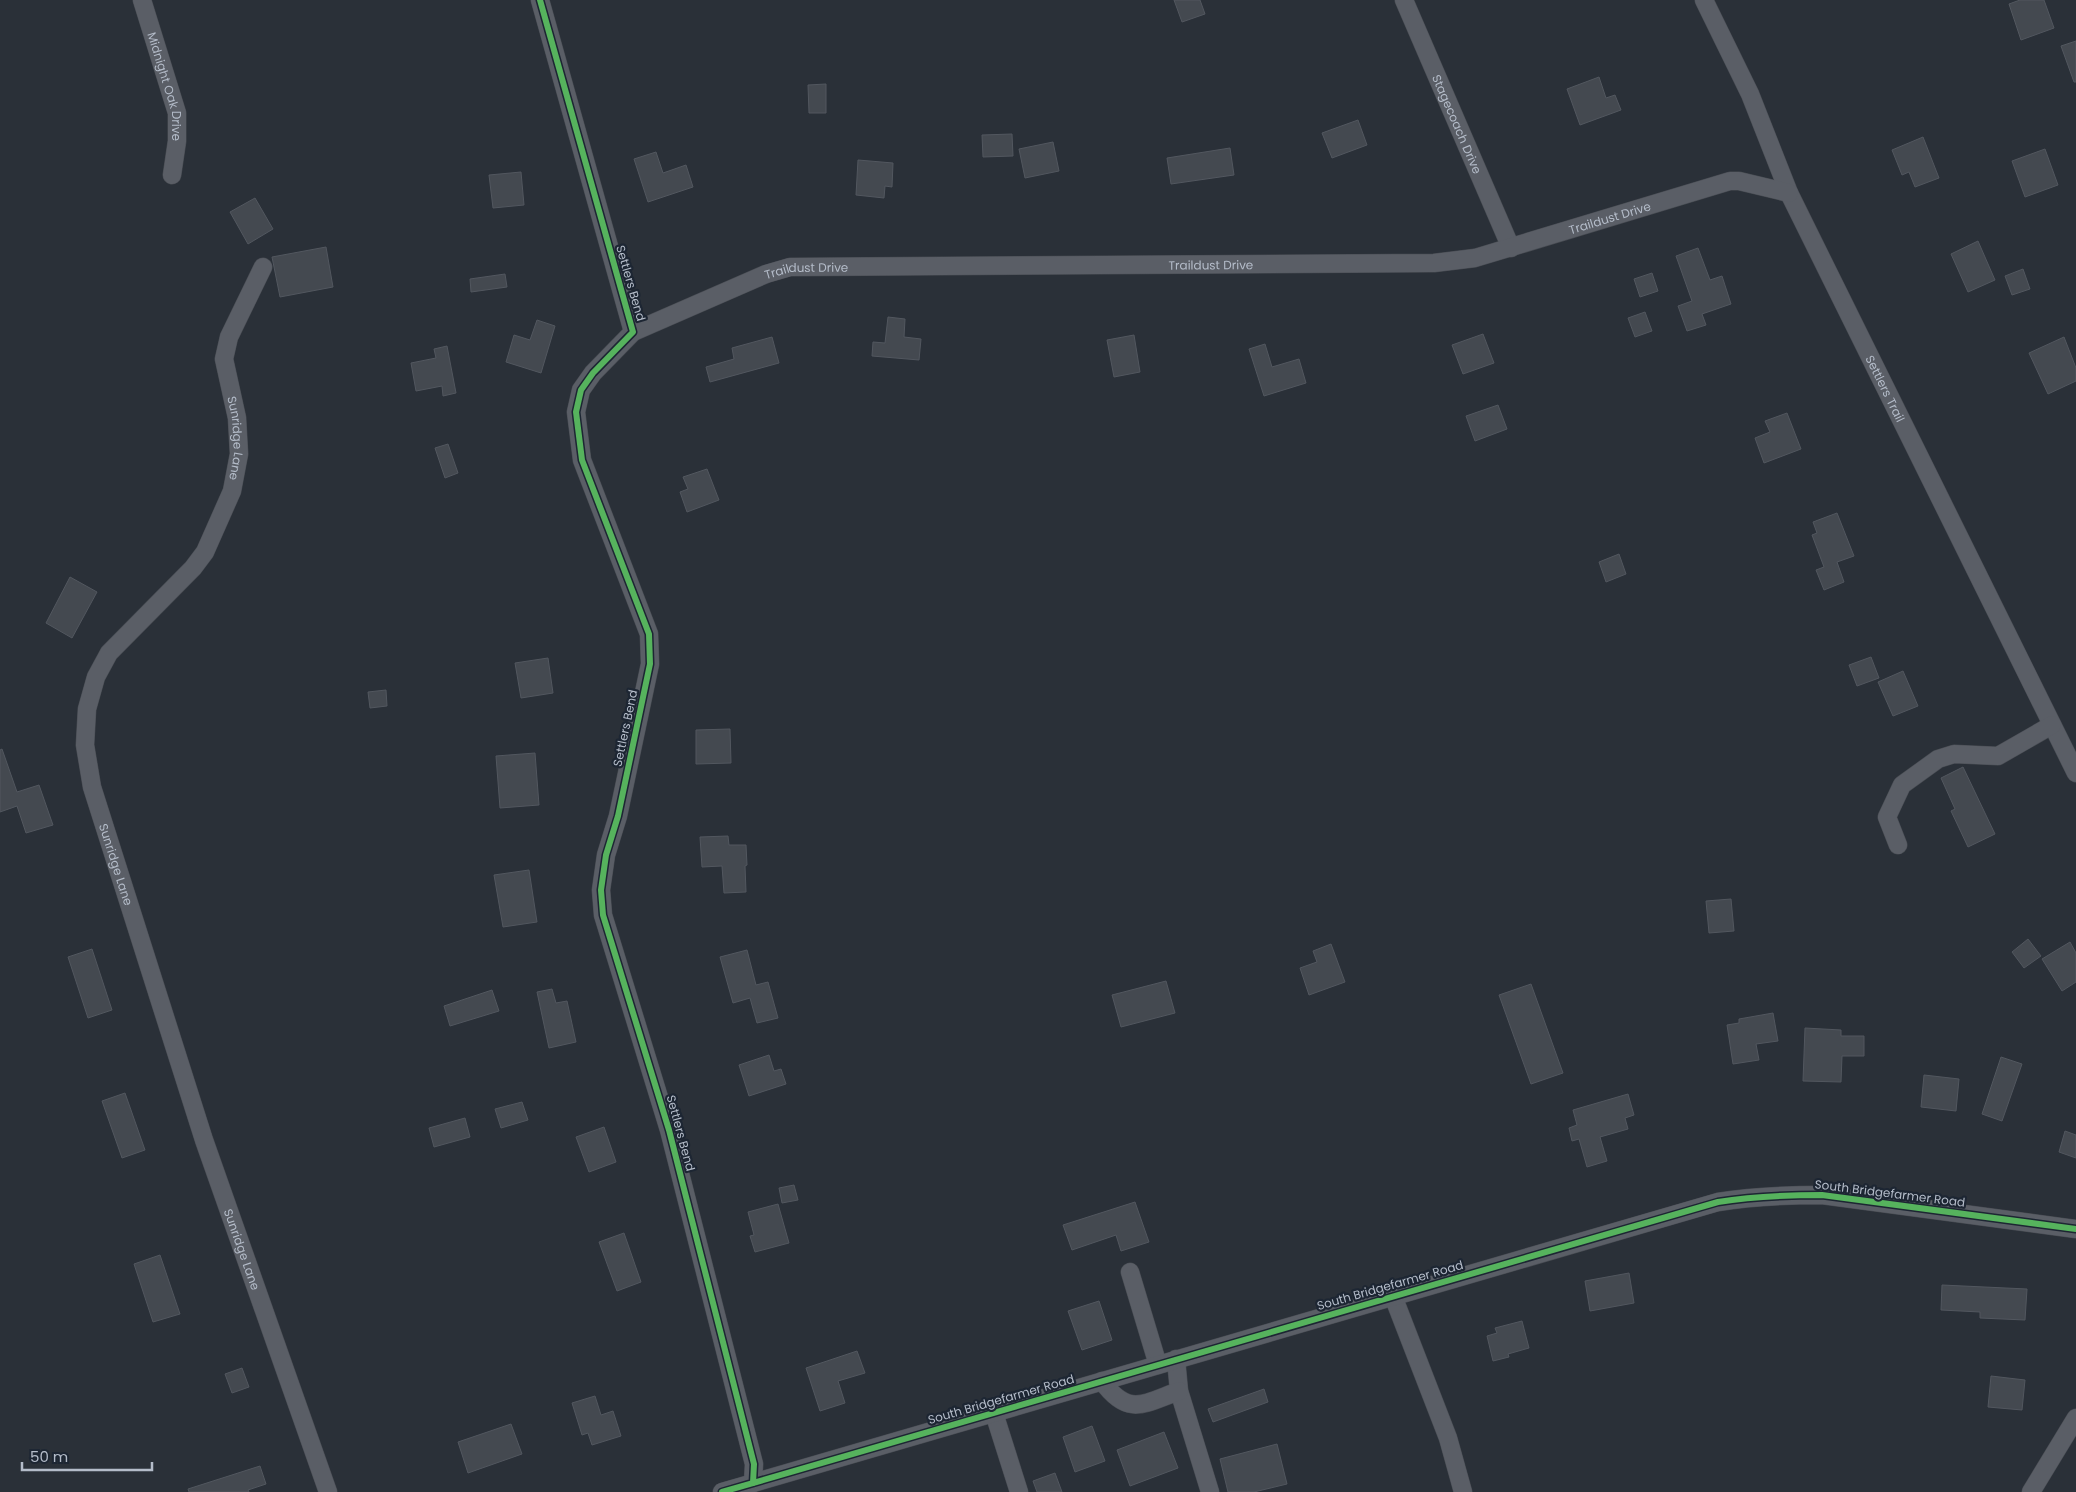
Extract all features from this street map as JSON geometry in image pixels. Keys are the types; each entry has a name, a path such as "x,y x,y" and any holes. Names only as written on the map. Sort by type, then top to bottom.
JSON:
{"street":[{"name":"Midnight Oak Drive","path":"142,0 177,113 177,141 172,175"},
{"name":"Settlers Bend","path":"540,0 633,332 593,373 581,390 576,412 582,460 649,634 650,664 618,816 606,856 601,890 603,915 669,1130 754,1464 753,1483"},
{"name":"Stagecoach Drive","path":"1404,0 1511,248"},
{"name":"Settlers Trail","path":"1704,0 1750,94 1789,193 2076,773"},
{"name":"Traildust Drive","path":"633,332 766,274 790,267 1434,264 1475,258 1511,248 1730,181 1739,181 1789,193"},
{"name":"Sunridge Lane","path":"263,266 229,337 224,359 236,418 239,454 232,491 205,552 193,568 109,653 96,677 87,709 85,745 92,787 204,1140 328,1492"},
{"path":"1898,845 1887,816 1902,786 1921,770 1938,759 1954,754 1998,756 2052,725"},
{"name":"South Bridgefarmer Road","path":"722,1492 1688,1210 1750,1197 1784,1194 1822,1195 2076,1229"},
{"path":"1130,1272 1158,1364"},
{"path":"1393,1296 1448,1438 1463,1492"},
{"path":"1176,1359 1179,1391 1210,1492"},
{"path":"1102,1381 1113,1396 1129,1405 1146,1403 1179,1391"},
{"path":"994,1413 1019,1492"},
{"path":"2030,1492 2076,1418"}],"building":[{"path":"1174,0 1200,0 1205,14 1182,22"},
{"path":"2020,0 2044,0 2054,28 2021,40 2009,4"},
{"path":"2076,41 2076,82 2074,82 2061,46"},
{"path":"1599,77 1606,98 1615,95 1621,110 1580,125 1567,89"},
{"path":"826,84 826,113 809,113 808,85"},
{"path":"1358,120 1367,145 1332,158 1322,133"},
{"path":"1012,134 1013,156 983,157 982,135"},
{"path":"1923,137 1939,178 1915,187 1909,172 1902,175 1892,150"},
{"path":"1053,142 1059,171 1025,178 1019,149"},
{"path":"1230,148 1234,175 1171,184 1167,158"},
{"path":"2045,149 2058,185 2025,197 2012,161"},
{"path":"656,152 663,173 686,165 693,187 648,202 634,159"},
{"path":"858,160 893,163 892,187 885,186 884,198 856,195"},
{"path":"521,172 524,205 493,208 489,175"},
{"path":"255,198 273,229 248,244 230,212"},
{"path":"1978,241 1995,280 1968,292 1951,254"},
{"path":"326,247 333,287 280,297 272,257"},
{"path":"1698,248 1710,280 1722,276 1731,304 1702,314 1706,325 1687,331 1678,306 1692,301 1676,256"},
{"path":"2023,269 2030,289 2012,295 2005,276"},
{"path":"1652,273 1658,291 1640,297 1634,279"},
{"path":"505,274 507,287 471,292 470,279"},
{"path":"1645,312 1652,331 1635,337 1628,318"},
{"path":"888,317 905,319 904,337 921,339 919,360 872,356 873,342 885,343"},
{"path":"537,320 555,326 541,373 506,362 514,335 530,340"},
{"path":"1483,334 1494,363 1463,374 1452,345"},
{"path":"1134,335 1140,372 1114,377 1107,340"},
{"path":"772,337 779,363 710,382 706,367 734,359 732,348"},
{"path":"2064,337 2076,368 2076,381 2048,394 2029,353"},
{"path":"1265,344 1272,367 1299,359 1306,383 1264,396 1249,349"},
{"path":"447,346 456,393 443,396 442,386 416,391 411,363 436,358 434,349"},
{"path":"1498,405 1507,429 1475,441 1466,416"},
{"path":"1787,413 1801,449 1764,463 1755,438 1770,432 1765,421"},
{"path":"448,444 458,473 445,478 435,448"},
{"path":"707,469 719,500 687,512 680,492 688,489 683,477"},
{"path":"1837,513 1854,556 1837,562 1844,582 1824,590 1816,570 1824,567 1812,535 1817,533 1813,522"},
{"path":"1619,554 1626,574 1606,582 1599,562"},
{"path":"70,577 97,592 72,638 46,623"},
{"path":"1871,657 1879,678 1857,686 1849,665"},
{"path":"548,658 553,693 521,698 515,663"},
{"path":"1903,671 1918,706 1893,716 1878,682"},
{"path":"386,690 387,706 370,708 368,692"},
{"path":"730,729 731,763 696,764 696,730"},
{"path":"2,749 17,792 39,785 53,825 26,833 17,806 0,812 0,750"},
{"path":"535,753 539,805 500,808 496,756"},
{"path":"1963,767 1995,834 1968,847 1951,811 1955,809 1941,778"},
{"path":"728,836 729,845 746,845 746,892 724,893 722,866 702,867 700,837"},
{"path":"529,870 537,922 503,927 494,875"},
{"path":"1731,899 1734,931 1709,933 1706,901"},
{"path":"2028,939 2041,956 2024,968 2012,952"},
{"path":"2070,942 2076,953 2076,982 2062,991 2042,959"},
{"path":"1331,944 1345,982 1309,995 1300,968 1317,962 1313,951"},
{"path":"92,949 112,1010 88,1018 68,957"},
{"path":"747,950 756,985 768,982 778,1018 757,1023 750,998 733,1003 720,957"},
{"path":"1166,981 1175,1013 1121,1027 1112,995"},
{"path":"1531,984 1563,1073 1531,1084 1499,995"},
{"path":"552,989 556,1003 567,1001 576,1042 549,1048 537,992"},
{"path":"492,990 499,1011 450,1026 444,1006"},
{"path":"1773,1013 1778,1041 1756,1044 1759,1060 1733,1064 1727,1025 1739,1023 1739,1019"},
{"path":"1805,1028 1841,1030 1841,1036 1864,1036 1864,1056 1842,1056 1841,1082 1803,1081"},
{"path":"769,1055 774,1071 781,1069 786,1084 749,1096 739,1065"},
{"path":"2001,1057 2022,1064 2002,1121 1982,1114"},
{"path":"1924,1075 1959,1079 1956,1111 1921,1107"},
{"path":"125,1093 145,1150 122,1158 102,1101"},
{"path":"1628,1094 1634,1115 1625,1118 1628,1129 1600,1137 1607,1161 1587,1167 1579,1139 1572,1141 1569,1128 1577,1125 1573,1110"},
{"path":"522,1102 528,1120 501,1128 495,1109"},
{"path":"465,1118 470,1137 434,1147 429,1128"},
{"path":"604,1127 616,1162 589,1172 576,1137"},
{"path":"2065,1131 2076,1135 2076,1158 2059,1152"},
{"path":"794,1185 798,1200 782,1203 779,1188"},
{"path":"1135,1202 1149,1242 1121,1251 1116,1235 1072,1250 1063,1225"},
{"path":"778,1204 789,1243 755,1252 750,1236 754,1235 748,1212"},
{"path":"624,1233 641,1282 617,1291 599,1242"},
{"path":"160,1255 180,1314 153,1322 134,1264"},
{"path":"1629,1273 1634,1303 1590,1311 1585,1281"},
{"path":"1942,1285 2027,1289 2025,1320 1980,1318 1980,1312 1941,1310"},
{"path":"1099,1301 1112,1340 1082,1350 1068,1311"},
{"path":"1522,1321 1529,1348 1508,1354 1509,1357 1493,1361 1487,1336 1497,1333 1495,1328"},
{"path":"857,1351 865,1373 838,1381 845,1403 820,1411 806,1368"},
{"path":"242,1368 249,1387 232,1393 225,1374"},
{"path":"1991,1376 2025,1380 2022,1410 1988,1407"},
{"path":"1264,1389 1268,1402 1213,1422 1208,1409"},
{"path":"595,1396 601,1415 613,1411 621,1436 592,1445 588,1433 582,1435 572,1403"},
{"path":"511,1424 522,1454 468,1473 458,1442"},
{"path":"1092,1426 1105,1461 1075,1472 1063,1437"},
{"path":"1164,1432 1178,1468 1130,1486 1117,1450"},
{"path":"1277,1444 1287,1484 1254,1492 1228,1492 1220,1459"},
{"path":"260,1466 266,1484 248,1490 249,1492 189,1492 188,1489"},
{"path":"1055,1473 1062,1492 1037,1492 1033,1481"}],"cycle path":[{"path":"540,0 633,332 593,373 581,390 576,412 582,460 649,634 650,664 618,816 606,855 601,890 603,915 669,1130 754,1464 753,1483"},
{"path":"722,1492 1718,1202 1770,1196 1822,1195 2076,1229"}]}
